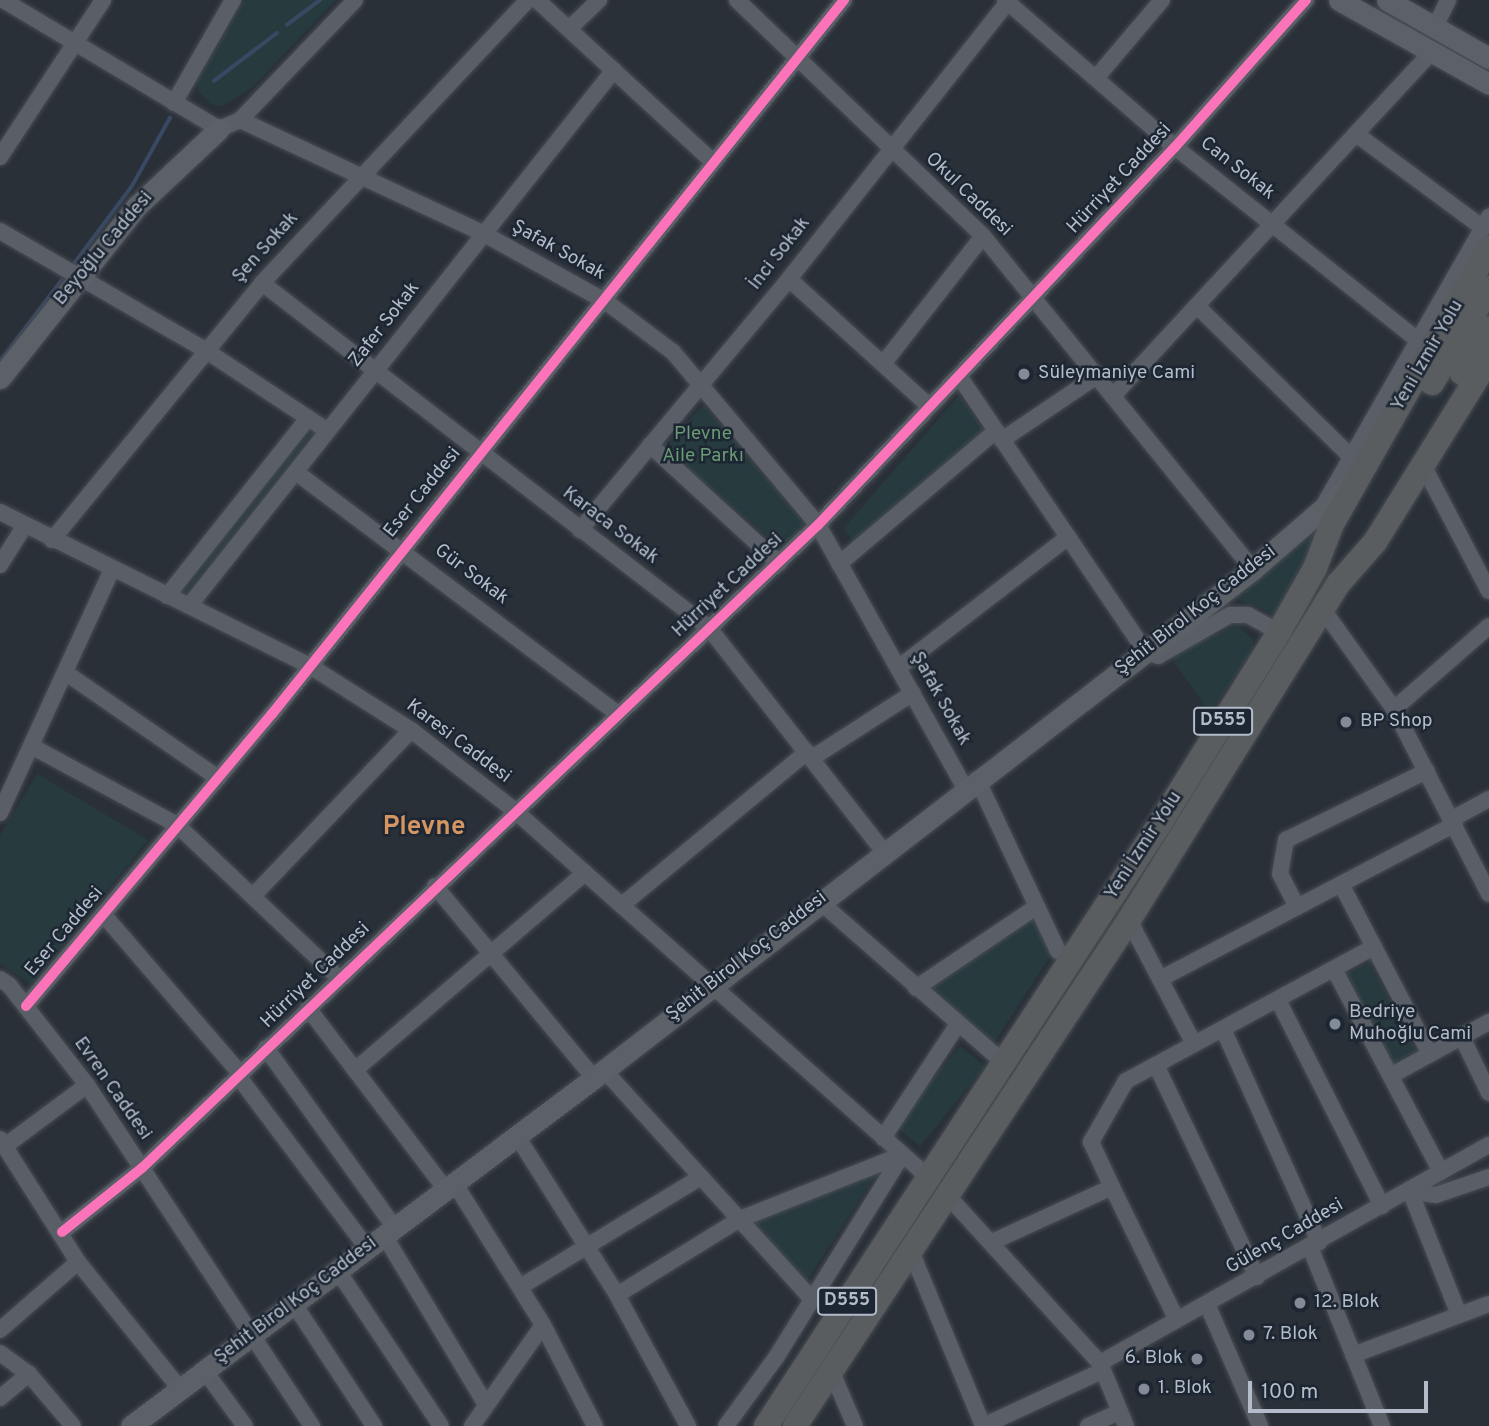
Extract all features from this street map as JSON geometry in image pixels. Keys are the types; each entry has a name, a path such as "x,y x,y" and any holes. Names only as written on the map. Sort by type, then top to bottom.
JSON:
{"highway":[{"name":"Yeni İzmir Yolu","path":"766,1426 1002,1061 1159,825 1279,632 1315,568 1353,468 1487,231"},
{"name":"Yeni İzmir Yolu","path":"1361,521 1489,288"},
{"name":"Yeni İzmir Yolu","path":"1361,521 1489,328"},
{"name":"Yeni İzmir Yolu","path":"795,1426 1129,920 1339,583 1375,542 1489,359"},
{"path":"1315,568 1361,521"},
{"path":"1339,583 1361,521"}],"main road":[{"path":"1339,0 1489,84"},
{"path":"1387,0 1489,58"},
{"name":"Beyoğlu Caddesi","path":"1,373 138,205 219,130"},
{"name":"Şehit Birol Koç Caddesi","path":"131,1426 599,1074 883,851 1253,569 1322,509 1353,468"}],"street":[{"path":"3,0 219,130 240,120 355,0"},
{"path":"0,157 103,0"},
{"path":"174,103 233,0"},
{"name":"Şen Sokak","path":"52,540 262,283 528,0"},
{"path":"537,0 712,161"},
{"path":"569,29 599,0"},
{"name":"Okul Caddesi","path":"737,0 796,60 984,236 1253,569"},
{"name":"Eser Caddesi","path":"26,1006 310,666 401,548 605,301 712,161 844,0"},
{"path":"1096,78 1162,0"},
{"name":"Hürriyet Caddesi","path":"62,1232 142,1168 514,810 818,526 1175,146 1306,0"},
{"path":"1434,27 1448,0"},
{"name":"Can Sokak","path":"1007,1 1175,146 1416,339"},
{"name":"İnci Sokak","path":"580,530 789,279 889,148 1007,1"},
{"path":"1113,396 1432,52"},
{"name":"Zafer Sokak","path":"189,606 614,70"},
{"name":"Şafak Sokak","path":"240,120 484,234 605,301 673,352 702,383 818,526 898,668 971,784 1058,951"},
{"path":"1197,306 1353,468 1416,339 1487,231 1356,134"},
{"path":"0,231 77,279 205,350 328,431"},
{"path":"883,364 984,236"},
{"path":"789,279 930,407"},
{"name":"Karaca Sokak","path":"262,283 374,373 709,628 883,851"},
{"path":"959,376 1145,651 1158,656 1230,615 1248,615 1279,632"},
{"path":"839,565 999,436 1097,376"},
{"path":"167,596 308,418"},
{"path":"650,445 779,563"},
{"path":"1423,465 1489,591"},
{"name":"Gür Sokak","path":"297,473 401,548 617,713"},
{"name":"Karesi Caddesi","path":"0,512 310,666 411,730 514,810 927,1176"},
{"path":"0,565 24,525"},
{"path":"898,668 1068,537"},
{"path":"2,805 33,747 112,569"},
{"path":"1324,611 1394,709 1488,890"},
{"path":"1394,709 1489,626"},
{"path":"66,673 218,778"},
{"path":"622,905 810,755 913,693"},
{"path":"253,896 411,730"},
{"path":"33,747 177,825 339,978"},
{"path":"1297,907 1280,874 1286,840 1427,771"},
{"path":"1160,979 1341,884 1489,799"},
{"path":"355,1070 585,873"},
{"path":"1341,884 1430,1054"},
{"path":"435,886 491,954 599,1074 701,1177 812,1299"},
{"path":"819,901 1002,1061"},
{"path":"916,988 1035,907"},
{"path":"103,914 239,1074 367,1248"},
{"path":"1129,920 1194,1044"},
{"path":"1177,1320 1091,1142 1126,1081 1374,947"},
{"path":"1334,969 1441,1172"},
{"name":"Evren Caddesi","path":"0,979 26,1006 87,1085 313,1426"},
{"path":"1278,1000 1382,1206"},
{"path":"308,1008 451,1187 520,1287 543,1325 595,1426"},
{"path":"1392,1075 1489,1022"},
{"path":"883,1138 958,1024"},
{"path":"1223,1030 1314,1245 1382,1426"},
{"path":"1462,1037 1489,1093"},
{"path":"267,1048 389,1231 486,1405"},
{"path":"1156,1065 1257,1277"},
{"path":"87,1085 2,1142 62,1232 78,1262 180,1389"},
{"path":"517,1136 617,1295 688,1426"},
{"name":"Gülenç Caddesi","path":"983,1426 1101,1367 1177,1320 1489,1145"},
{"path":"617,1295 740,1219 902,1155"},
{"path":"726,1426 812,1299 902,1155"},
{"path":"520,1287 701,1177"},
{"path":"1410,1191 1436,1195 1489,1177"},
{"path":"992,1242 1112,1187"},
{"path":"1410,1191 1460,1315"},
{"path":"947,1195 992,1242 1101,1367 1123,1419 1088,1426"},
{"path":"911,1251 983,1426"},
{"path":"0,1330 78,1262"},
{"path":"338,1271 442,1426"},
{"path":"294,1304 374,1426"},
{"path":"1207,1304 1260,1426"},
{"path":"1353,1354 1489,1304"},
{"path":"477,1424 486,1405 543,1325"},
{"path":"0,1353 29,1374 73,1426"},
{"path":"204,1370 245,1426"},
{"path":"831,1370 855,1426"},
{"path":"0,1398 29,1374"}],"green space":[{"path":"245,0 336,0 253,87 222,106 212,104 198,91 197,81"},
{"path":"959,395 985,431 854,544 844,528"},
{"name":"Plevne Aile Parkı","path":"704,405 805,524 781,548 662,447"},
{"path":"308,427 313,435 192,590 185,592 182,588"},
{"path":"1325,520 1275,615 1236,598 1197,624"},
{"path":"1237,625 1254,640 1252,651 1210,713 1170,656"},
{"path":"37,774 148,840 31,984 0,964 0,835"},
{"path":"1032,918 1053,952 994,1043 932,988"},
{"path":"1369,962 1416,1051 1393,1063 1346,974"},
{"path":"960,1046 985,1066 920,1146 895,1126"},
{"path":"878,1172 806,1282 754,1222"}],"waterway":[{"path":"287,25 320,0"},
{"path":"214,81 277,33"},
{"path":"73,265 132,186 170,118"},
{"path":"2,359 61,281"}],"cycle path":[{"path":"26,1006 272,714 844,0"},
{"path":"62,1232 142,1168 818,525 1175,147 1306,0"}],"place":[{"name":"Süleymaniye Cami","path":"1024,374"},
{"name":"BP Shop","path":"1346,722"},
{"name":"Bedriye Muhoğlu Cami","path":"1335,1024"},
{"name":"12. Blok","path":"1300,1303"},
{"name":"7. Blok","path":"1249,1335"},
{"name":"6. Blok","path":"1197,1359"},
{"name":"1. Blok","path":"1144,1389"}],"district":[{"name":"Plevne","path":"424,828"}]}
